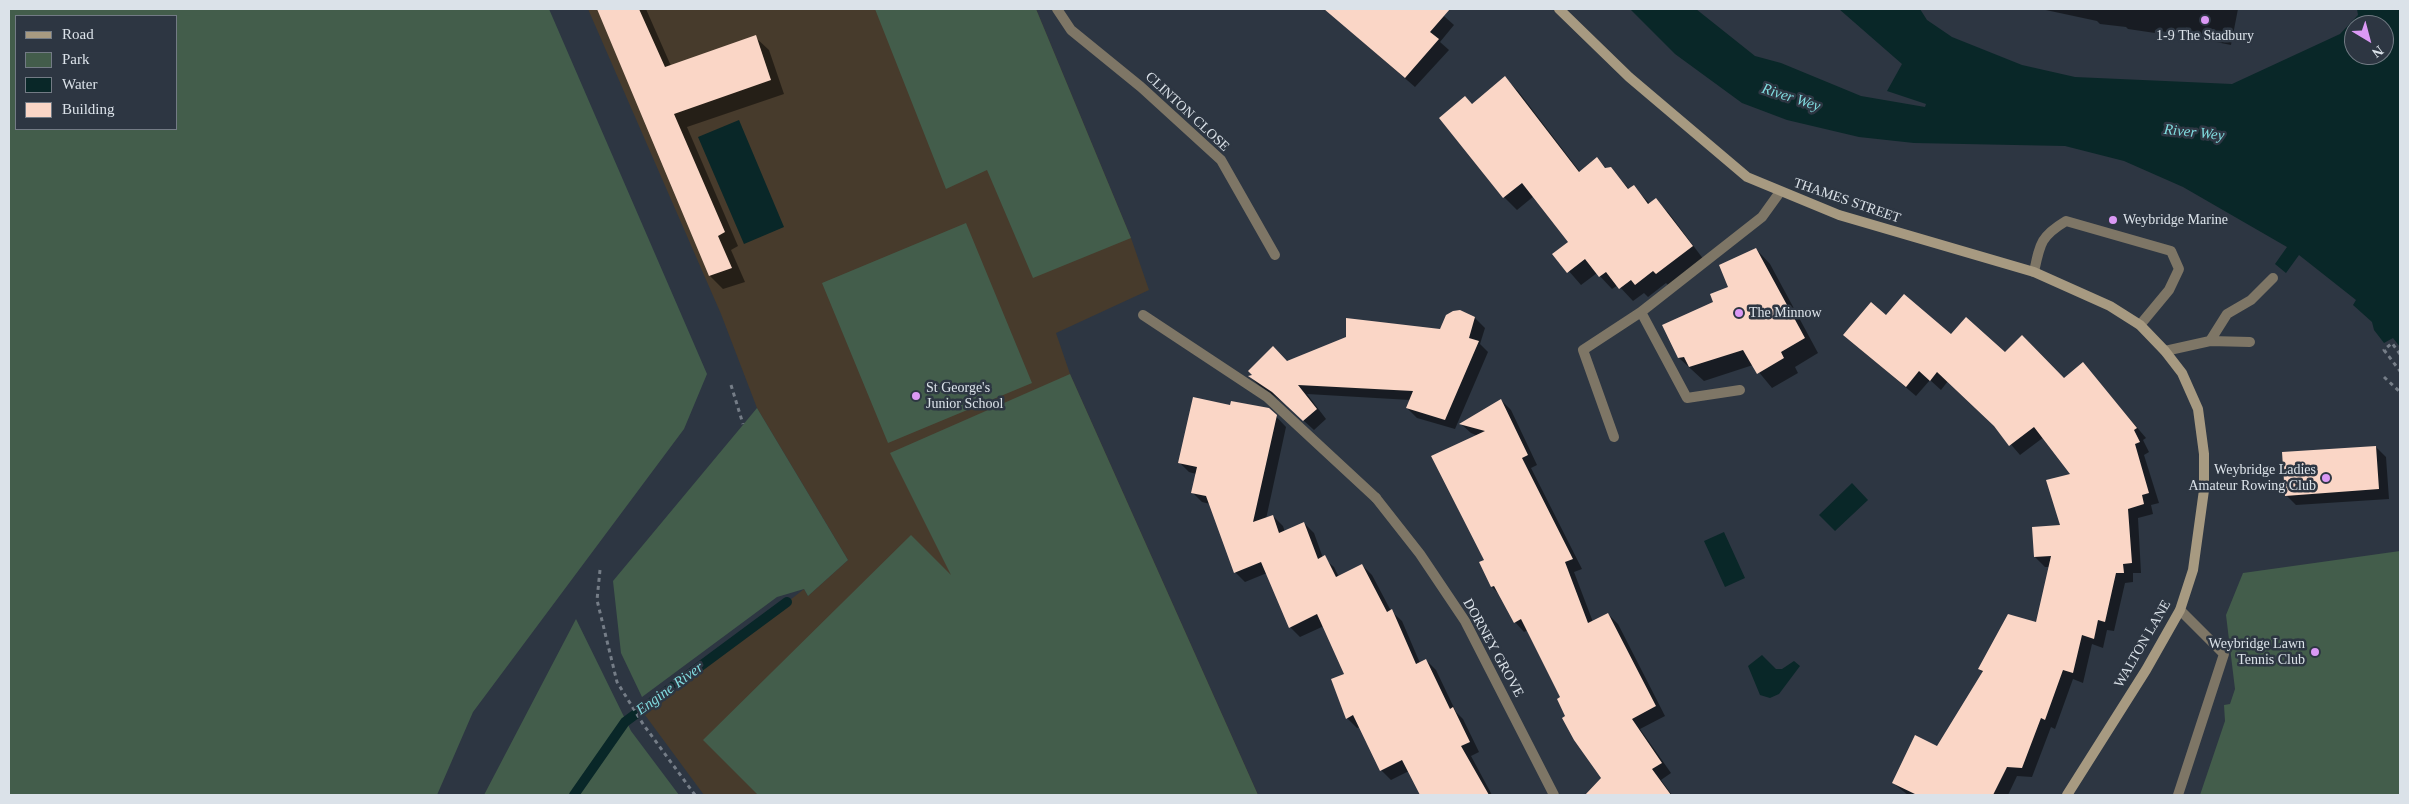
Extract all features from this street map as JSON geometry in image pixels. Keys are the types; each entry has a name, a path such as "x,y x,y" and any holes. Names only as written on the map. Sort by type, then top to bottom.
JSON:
{"street":[{"name":"CLINTON CLOSE","path":"1057,9 1071,30 1141,87 1221,160 1275,255"},
{"name":"THAMES STREET","path":"1559,9 1629,77 1747,177 1848,218 2034,272 2110,306 2140,326 2165,351"},
{"path":"1614,437 1584,350 1641,312 1762,217 1780,192"},
{"path":"2034,272 2038,252 2048,232 2066,221 2171,251 2179,269 2169,290 2140,326"},
{"path":"2210,341 2227,314 2251,300 2273,278"},
{"path":"1641,312 1687,398 1740,390"},
{"name":"DORNEY GROVE","path":"1143,315 1267,397 1376,498 1420,554 1466,621 1554,795"},
{"path":"2165,351 2210,341 2250,342"},
{"name":"WALTON LANE","path":"2067,795 2146,670 2180,610 2193,570 2200,532 2204,490 2204,454 2198,409 2182,373 2165,351"},
{"path":"2178,795 2224,654 2180,610"}],"path":[{"path":"2400,354 2392,343 2384,350 2400,372"},
{"path":"2384,377 2400,392"},
{"path":"731,385 743,424"},
{"path":"600,570 597,600 617,682 642,724 695,795"}],"shaded area":[{"name":"St George's Junior School","path":"588,9 1036,9 1131,238 1149,290 1056,333 1070,374 1258,795 704,795 645,715 804,589 808,596 848,560 757,408 721,314"}],"green space":[{"path":"9,9 549,9 707,374 684,429 473,712 437,795 9,795"},
{"path":"875,9 1036,9 1131,238 1033,278 987,170 946,189"},
{"path":"966,223 1032,383 888,443 822,283"},
{"path":"1070,374 1258,795 758,795 703,740 911,535 951,575 890,453"},
{"path":"757,408 848,560 808,596 804,589 777,597 642,697 621,653 613,581"},
{"name":"Weybridge Lawn Tennis Club","path":"2400,551 2400,795 2200,795 2225,721 2224,705 2230,704 2235,689 2226,615 2243,573"},
{"path":"576,619 631,731 679,795 484,795"}],"water":[{"name":"River Wey","path":"1630,9 1696,9 1755,56 1781,63 1861,96 1925,107 1926,104 1887,91 1902,64 1839,9 1920,9 1927,20 1952,37 2022,65 2075,77 2232,84 2340,34 2344,30 2344,65 2394,65 2394,15 2358,15 2357,9 2400,9 2400,347 2393,338 2384,343 2374,330 2372,322 2353,305 2356,300 2299,255 2286,273 2275,264 2287,247 2183,187 2124,161 2065,146 1914,143 1859,137 1787,120 1742,103 1675,54"},
{"path":"739,120 784,227 744,244 698,137"},
{"path":"1852,483 1868,500 1835,531 1819,515"},
{"path":"1724,532 1745,578 1725,587 1704,541"},
{"path":"1762,655 1776,669 1782,669 1794,661 1800,666 1779,694 1770,698 1760,695 1748,666"}],"building":[{"path":"597,9 639,9 665,67 756,35 771,80 674,114 725,232 718,236 732,268 709,276"},
{"path":"1324,9 1450,9 1430,32 1439,39 1405,78"},
{"path":"1505,76 1579,172 1597,157 1605,168 1611,167 1628,189 1634,185 1648,204 1656,198 1693,246 1656,274 1653,271 1635,285 1631,280 1619,289 1606,272 1599,277 1585,259 1567,273 1552,254 1568,242 1522,183 1503,198 1439,118 1465,96 1472,104"},
{"name":"The Minnow","path":"1756,248 1805,338 1781,352 1784,358 1757,374 1743,350 1689,367 1684,357 1678,358 1662,325 1713,302 1710,294 1728,287 1719,265"},
{"path":"1904,294 1951,334 1966,317 2005,352 2022,335 2064,378 2083,362 2137,428 2134,430 2140,442 2135,444 2149,493 2142,495 2144,504 2128,509 2132,563 2123,564 2124,573 2116,573 2105,622 2098,620 2094,639 2082,635 2073,673 2063,670 2045,720 2041,718 2022,768 2007,767 1993,795 1917,795 1892,783 1915,735 1937,746 1983,671 1978,669 2008,614 2036,622 2051,556 2034,557 2032,527 2060,525 2046,480 2070,474 2034,427 2009,446 1994,426 1937,372 1930,381 1919,371 1906,387 1843,335 1871,302 1886,315"},
{"path":"1460,310 1475,317 1469,338 1479,341 1445,420 1406,408 1413,391 1298,385 1317,409 1303,421 1272,392 1248,376 1252,375 1248,371 1273,346 1287,361 1346,337 1346,318 1440,329 1446,315"},
{"path":"1193,397 1230,405 1231,401 1269,408 1277,415 1253,522 1273,515 1279,533 1304,522 1318,559 1325,555 1336,577 1362,564 1387,612 1392,609 1416,664 1426,659 1450,709 1453,707 1470,742 1461,746 1489,795 1420,795 1402,760 1380,771 1353,715 1346,719 1331,679 1344,674 1317,614 1289,628 1261,562 1234,573 1206,496 1191,493 1197,467 1178,463"},
{"path":"1501,399 1528,455 1522,458 1573,559 1565,562 1588,623 1608,613 1656,706 1632,719 1662,763 1652,769 1671,795 1585,795 1601,778 1574,740 1562,718 1565,716 1557,699 1560,697 1521,619 1514,623 1494,586 1491,587 1479,562 1484,560 1431,456 1485,431 1459,424"},
{"name":"Weybridge Ladies Amateur Rowing Club","path":"2376,446 2379,489 2285,496 2282,452"}],"waterway":[{"name":"Engine River","path":"574,795 625,722 787,602"}],"place":[{"name":"1-9 The Stadbury","path":"2205,20"},
{"name":"Weybridge Marine","path":"2113,220"},
{"name":"The Minnow","path":"1739,313"},
{"name":"St George's Junior School","path":"916,396"},
{"name":"Weybridge Ladies Amateur Rowing Club","path":"2326,478"},
{"name":"Weybridge Lawn Tennis Club","path":"2315,652"}]}
